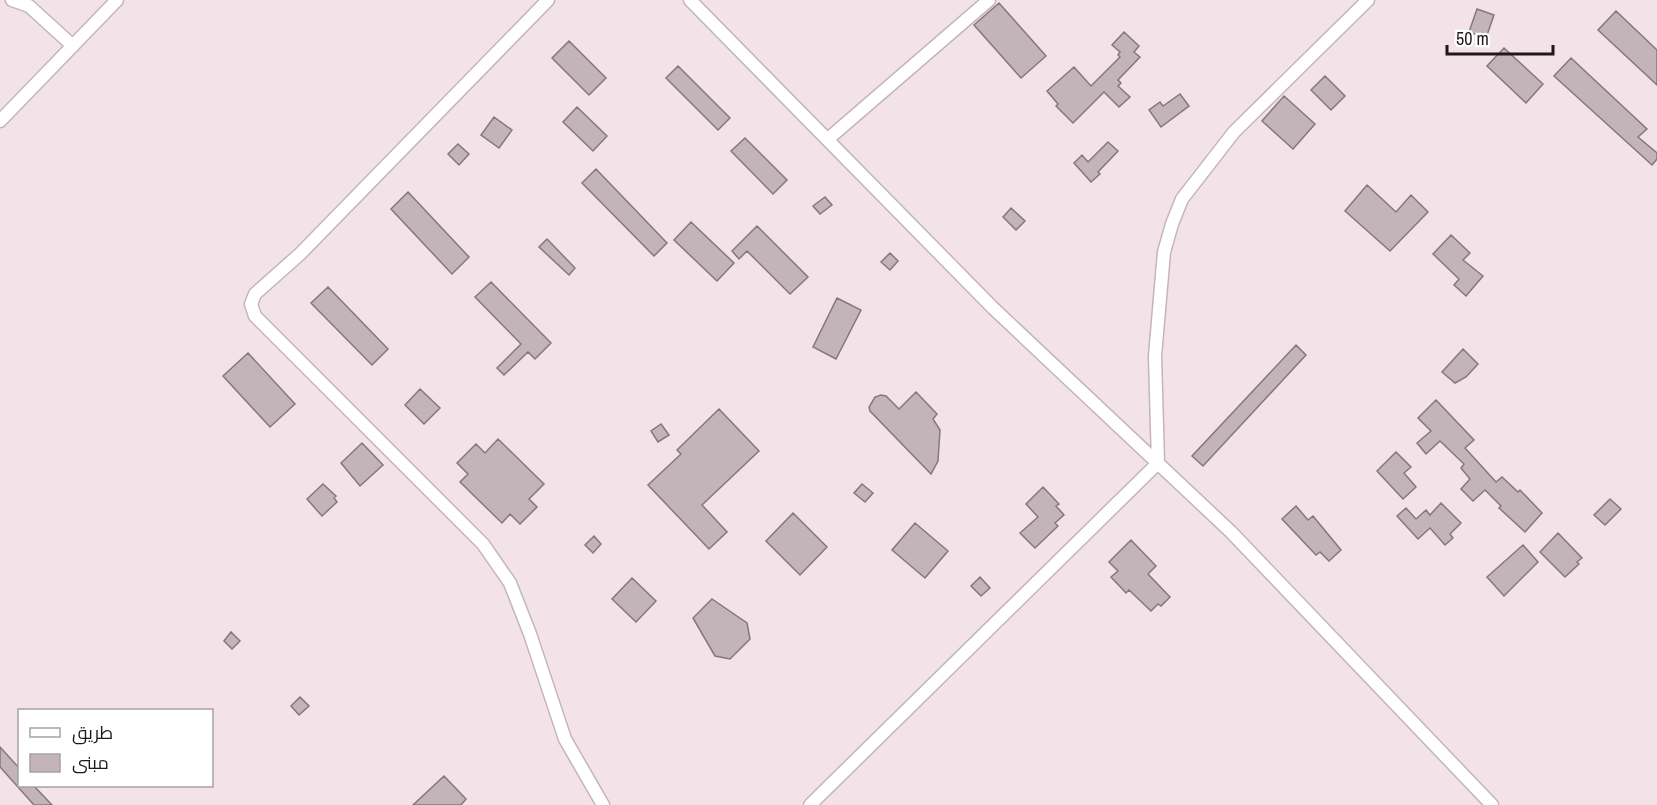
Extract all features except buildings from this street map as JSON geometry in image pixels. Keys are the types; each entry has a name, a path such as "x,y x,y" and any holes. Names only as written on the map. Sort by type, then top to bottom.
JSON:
{"street":[{"path":"12,0 29,6 73,46"},
{"path":"0,121 117,0"},
{"path":"548,0 300,254 255,294 251,304 255,316 483,544 510,583 530,634 565,739 603,805"},
{"path":"690,0 993,308 1231,532 1492,805"},
{"path":"828,139 989,0"},
{"path":"810,805 1158,463 1155,356 1164,252 1182,199 1234,132 1368,0"}]}
